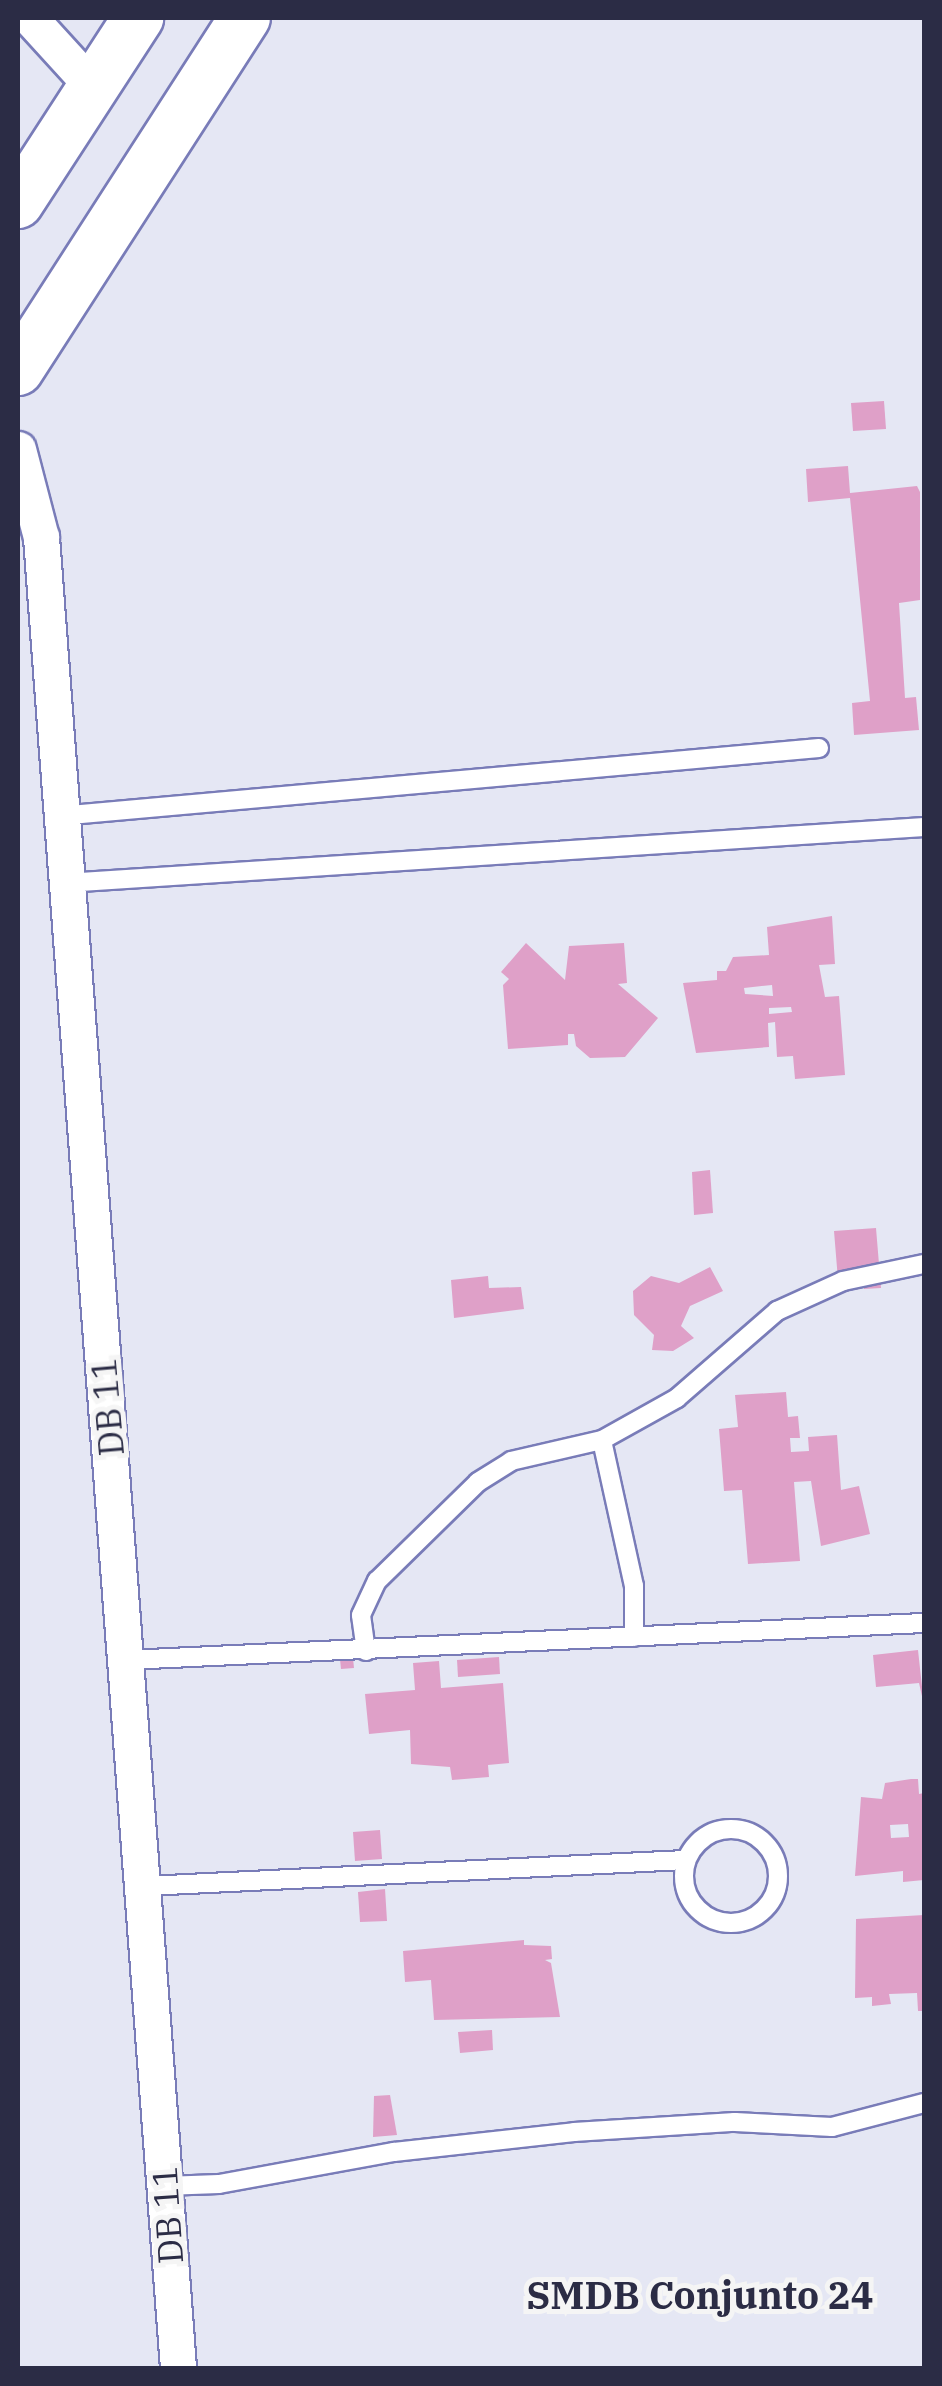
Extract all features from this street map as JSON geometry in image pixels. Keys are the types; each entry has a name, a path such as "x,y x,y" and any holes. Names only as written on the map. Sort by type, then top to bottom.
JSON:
{"main road":[{"path":"18,203 138,18"},
{"path":"18,370 245,18"}],"street":[{"path":"30,18 93,87"},
{"name":"DB 11","path":"18,449 41,538 64,882 146,1886 178,2368"}],"lane":[{"path":"59,816 819,748"},
{"path":"64,882 924,827"},
{"path":"366,1651 361,1615 377,1582 478,1482 511,1461 602,1440 677,1398 777,1311 843,1281 924,1264"},
{"path":"602,1440 634,1586 634,1637"},
{"path":"127,1660 924,1623"},
{"path":"750,1832 772,1852 774,1897 737,1924 706,1917 686,1892 686,1860 705,1835 750,1832"},
{"path":"146,1886 686,1860"},
{"path":"164,2186 220,2184 394,2152 574,2132 736,2122 832,2127 924,2103"}],"building":[{"path":"884,401 886,429 853,431 851,403"},
{"path":"848,466 850,493 917,486 920,492 920,600 899,603 905,698 916,697 919,730 854,735 852,703 870,701 850,498 808,502 806,469"},
{"path":"832,916 835,964 819,965 825,997 839,996 845,1075 795,1079 793,1056 777,1057 775,1022 768,1023 769,1047 696,1053 683,983 717,980 717,971 726,971 733,957 769,955 767,927","holes":["772,985 773,996 745,994 744,988","791,1007 792,1012 769,1014 769,1008"]},
{"path":"526,943 565,980 569,946 624,943 627,983 618,984 658,1018 625,1057 590,1058 576,1046 574,1034 568,1034 568,1045 508,1049 503,985 509,979 501,972"},
{"path":"710,1170 713,1213 694,1215 692,1172"},
{"path":"876,1228 881,1288 864,1289 864,1278 838,1280 834,1231"},
{"path":"710,1267 723,1291 690,1306 681,1326 694,1338 673,1351 652,1350 654,1335 634,1315 633,1291 651,1276 679,1283"},
{"path":"488,1276 489,1288 521,1287 524,1309 454,1318 451,1280"},
{"path":"786,1392 788,1417 798,1416 800,1438 790,1438 791,1452 809,1451 808,1437 837,1435 841,1490 859,1486 870,1534 821,1546 811,1481 794,1482 800,1561 748,1564 742,1490 724,1491 719,1429 738,1427 735,1395"},
{"path":"918,1650 924,1705 919,1683 876,1687 873,1655"},
{"path":"499,1657 500,1674 458,1677 457,1660"},
{"path":"353,1658 354,1668 341,1669 340,1659"},
{"path":"439,1661 441,1688 503,1683 509,1763 488,1765 489,1777 452,1780 450,1767 411,1764 410,1730 369,1734 365,1694 415,1690 413,1663"},
{"path":"918,1779 919,1794 924,1793 924,1880 903,1882 903,1871 855,1876 861,1797 882,1799 885,1783","holes":["908,1824 909,1837 891,1838 890,1825"]},
{"path":"380,1830 382,1859 355,1861 353,1832"},
{"path":"385,1889 387,1921 360,1922 358,1892"},
{"path":"924,1915 924,2011 918,2011 917,1993 889,1994 891,2004 872,2006 872,1997 855,1998 856,1919"},
{"path":"524,1940 524,1945 551,1946 552,1959 545,1960 551,1963 560,2017 434,2020 431,1980 405,1982 403,1951"},
{"path":"492,2030 493,2050 460,2053 458,2032"},
{"path":"390,2095 397,2135 373,2137 374,2096"}],"district":[{"name":"SMDB Conjunto 24","path":"700,2295"}]}
